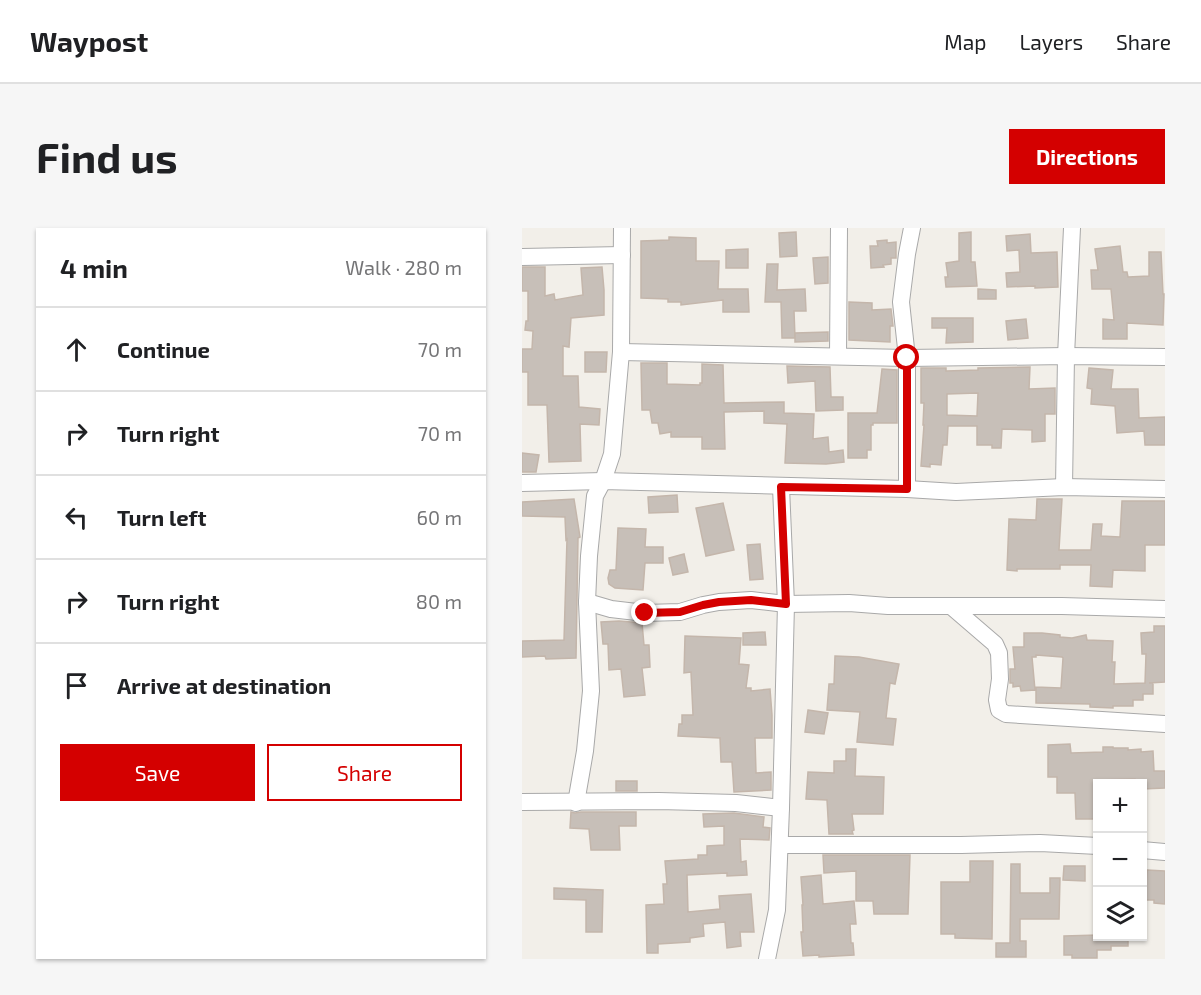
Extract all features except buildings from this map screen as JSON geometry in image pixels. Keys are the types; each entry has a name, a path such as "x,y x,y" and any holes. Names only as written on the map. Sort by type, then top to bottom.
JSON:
{"street":[{"path":"576,803 585,751 591,691 587,602 589,556 596,496 612,454 621,352 622,228"},
{"path":"838,356 839,228"},
{"path":"907,489 907,358 901,302 912,228"},
{"path":"1064,487 1066,356 1072,228"},
{"path":"522,257 622,255"},
{"path":"621,352 907,358 1165,357"},
{"path":"522,483 603,481 956,492 1064,487 1165,489"},
{"path":"767,959 777,910 780,845 786,604 781,487"},
{"path":"587,602 611,609 645,613 680,612 719,602 751,600 786,604 849,603 888,606 1062,606 1165,609"},
{"path":"952,607 995,644 999,653 1000,680 997,700 999,710 1006,714 1165,724"},
{"path":"522,802 659,801 736,803 781,808"},
{"path":"780,845 1040,843 1093,846"},
{"path":"1147,850 1165,852"}],"route":[{"path":"645,613 680,612 719,602 751,600 786,604 781,487 907,489 907,358"}]}
